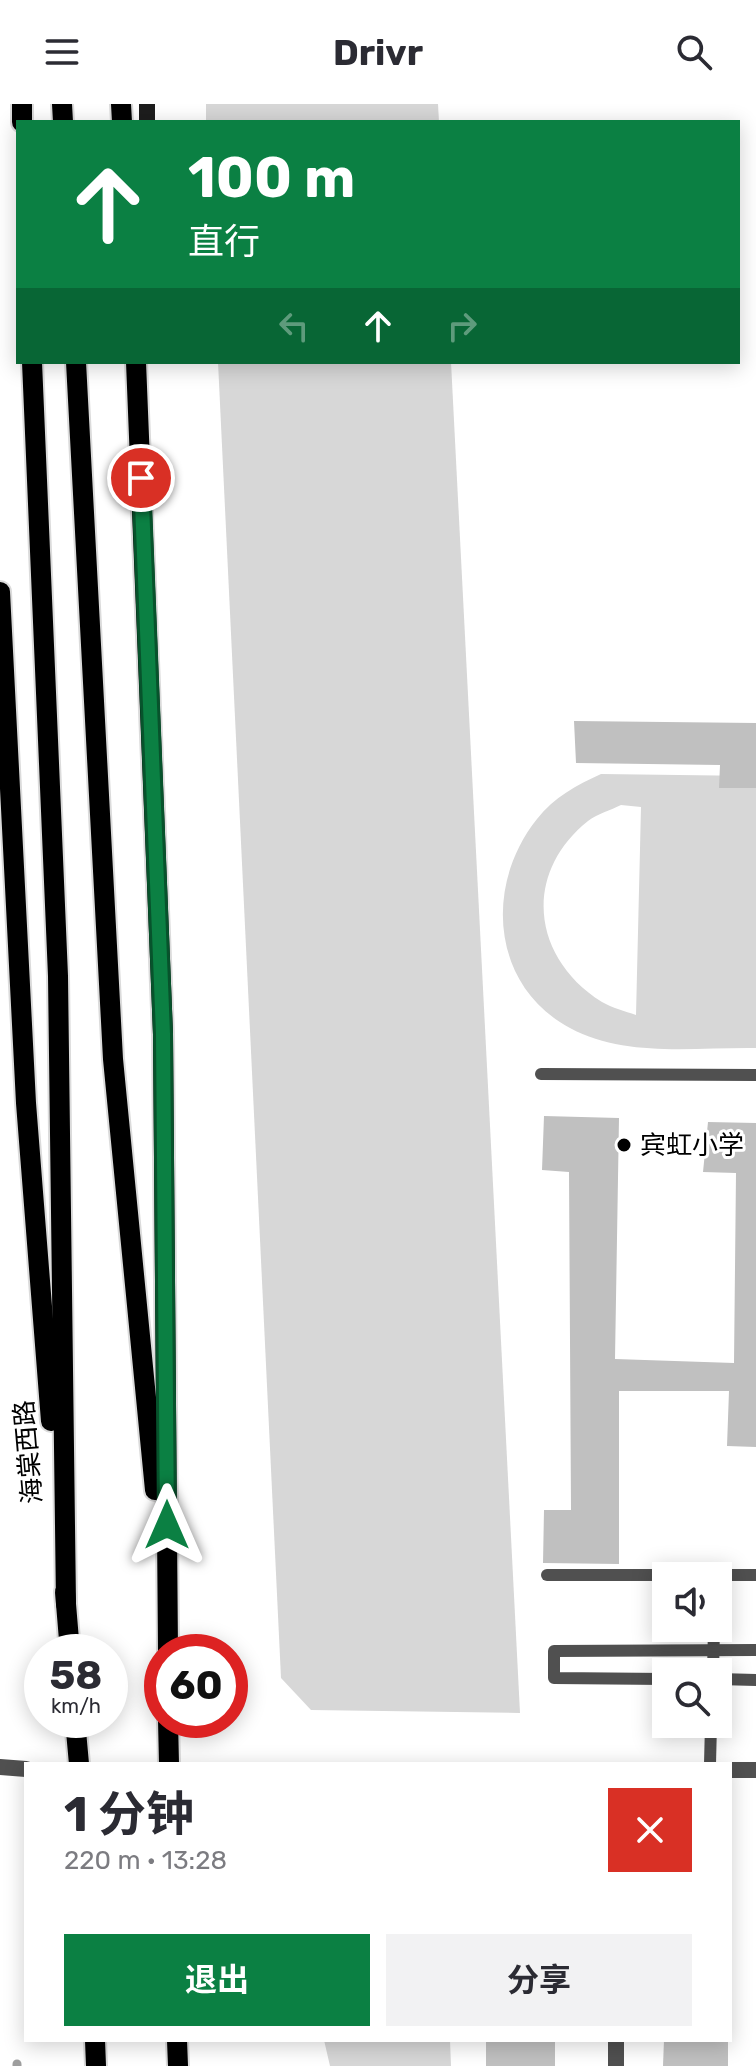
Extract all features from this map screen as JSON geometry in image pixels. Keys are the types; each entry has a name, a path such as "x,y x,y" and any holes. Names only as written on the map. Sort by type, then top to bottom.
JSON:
{"main road":[{"path":"32,364 58,976 66,1604"},
{"path":"76,364 113,1059 168,1618"},
{"path":"136,364 163,1034 168,1634"},
{"name":"海棠西路","path":"0,592 26,1103 68,1634"},
{"path":"77,1738 79,1762"},
{"path":"168,1738 169,1762"},
{"path":"95,2042 96,2066"},
{"path":"177,2042 178,2066"}],"street":[{"path":"0,1767 24,1769"},
{"path":"732,1770 756,1770"},
{"path":"616,2042 616,2066"}],"lane":[{"path":"541,1074 756,1075"},
{"path":"547,1575 652,1576"},
{"path":"732,1576 756,1575"},
{"path":"714,1642 714,1658"},
{"path":"652,1679 554,1678 554,1651 756,1650"},
{"path":"732,1679 756,1680"},
{"path":"710,1762 711,1738"}],"shaded area":[{"path":"206,104 438,104 439,120 206,120"},
{"path":"218,364 451,364 520,1713 311,1710 281,1678"},
{"path":"601,774 756,776 756,1048 661,1049 614,1044 570,1028 544,1010 524,987 511,961 504,932 503,903 509,874 520,845 544,811 566,792","holes":["621,805 641,807 636,1015 602,1002 579,984 561,963 549,939 544,915 545,890 552,865 567,842 588,821 600,814"]},
{"path":"324,2042 450,2042 451,2066 330,2066"}],"building":[{"path":"574,721 756,723 756,788 719,788 720,765 576,763"},
{"path":"544,1116 619,1118 615,1359 734,1363 736,1173 703,1172 708,1122 756,1123 756,1447 727,1446 729,1391 619,1391 619,1564 543,1563 544,1510 571,1510 569,1172 542,1170"},
{"path":"486,2042 555,2042 555,2066 486,2066"},
{"path":"664,2042 728,2042 728,2066 663,2066"}],"place":[{"name":"宾虹小学","path":"624,1145"}],"route":[{"path":"141,478 163,1034 167,1525"}]}
